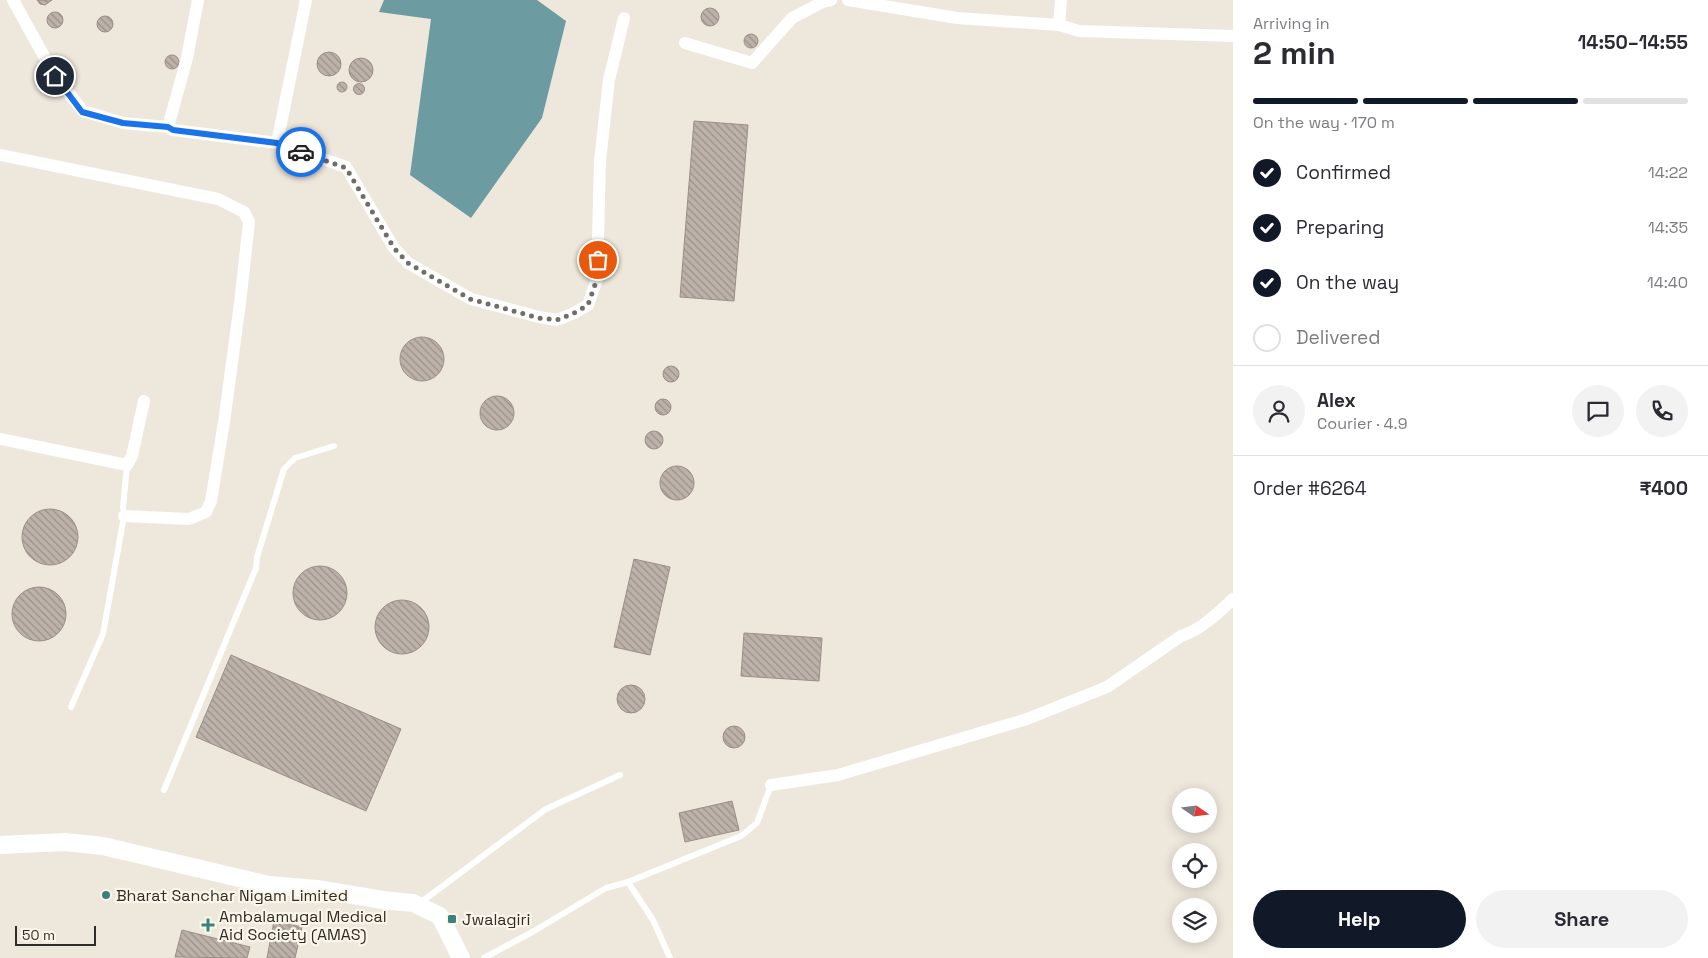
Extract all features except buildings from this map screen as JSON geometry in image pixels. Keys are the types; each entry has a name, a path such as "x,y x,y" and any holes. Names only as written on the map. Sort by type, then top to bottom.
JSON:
{"main road":[{"path":"0,845 65,842 103,846 269,885 317,889 413,903 440,916 462,958"}],"street":[{"path":"13,0 55,76 82,112 123,123 168,127 173,130 277,143 346,168 394,248 408,263 470,299 539,318 557,320 588,305 597,279 602,143 609,80 624,18"},
{"path":"168,127 187,58 198,0"},
{"path":"277,143 306,0"},
{"path":"685,42 752,63 792,18 823,2 831,0"},
{"path":"848,0 957,18 1059,25 1079,31 1233,36"},
{"path":"1059,25 1061,0"},
{"path":"0,155 218,199 244,212 249,222 229,382 211,501 206,512 189,519 124,516"},
{"path":"0,439 127,465 132,456 144,401"},
{"path":"771,786 838,775 1027,719 1098,691 1107,687 1181,636 1190,633 1218,613 1233,599"}],"lane":[{"path":"164,790 256,568 284,469 295,458 334,446"},
{"path":"71,707 103,634 124,516 123,507 127,465"},
{"path":"417,905 546,809 620,775"},
{"path":"484,958 606,888 628,882 741,836 757,823 771,786"},
{"path":"628,882 653,920 670,958"}],"water":[{"path":"384,0 537,0 566,21 542,118 471,218 410,175 431,19 379,12"}],"way so far":[{"path":"301,152 346,168 394,248 408,263 470,299 539,318 557,320 588,305 597,279 598,260"}],"place":[{"name":"Bharat Sanchar Nigam Limited","path":"106,895"},
{"name":"Jwalagiri","path":"452,919"},
{"name":"Ambalamugal Medical Aid Society (AMAS)","path":"208,925"}],"route":[{"path":"55,76 82,112 123,123 168,127 173,130 277,143 301,152"}]}
